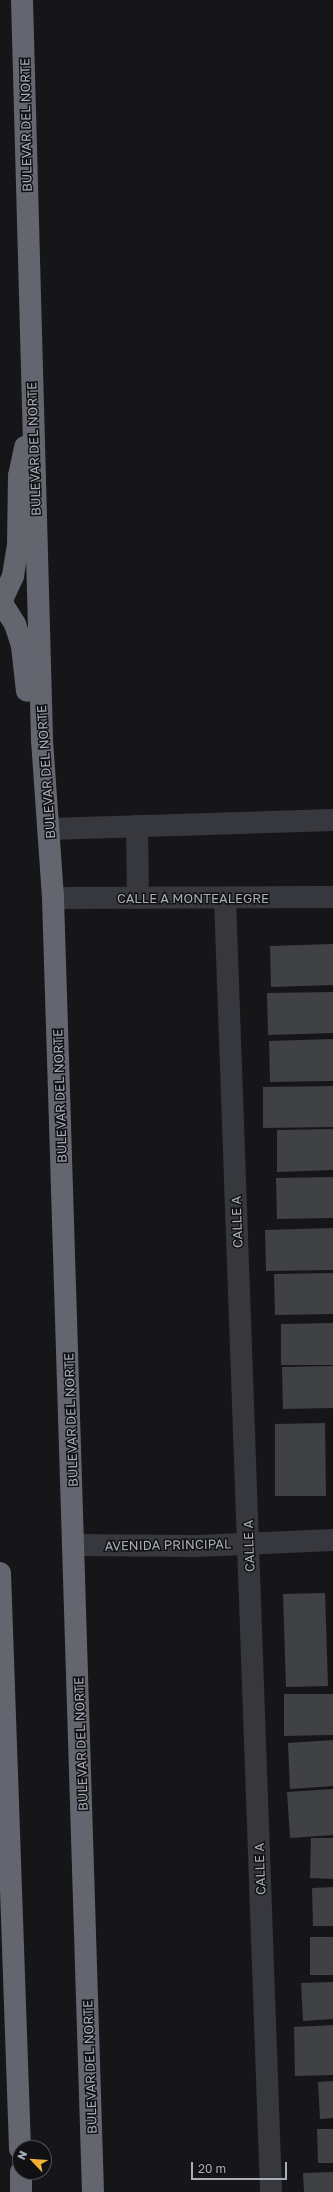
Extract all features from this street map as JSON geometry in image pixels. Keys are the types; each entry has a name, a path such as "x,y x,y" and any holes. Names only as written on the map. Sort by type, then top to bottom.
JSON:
{"highway":[{"name":"BULEVAR DEL NORTE","path":"22,0 42,740 50,829 53,898 75,1546 93,2192"},
{"path":"34,437 25,447 22,456 19,476 18,546 13,576 1,602 15,624 22,646 30,731 42,740"},
{"path":"0,1573 20,2140"},
{"path":"21,2180 22,2192"}],"street":[{"path":"50,829 333,820"},
{"path":"137,826 138,898"},
{"name":"CALLE A MONTEALEGRE","path":"53,898 225,899 333,897"},
{"name":"CALLE A","path":"225,899 271,2192"},
{"name":"AVENIDA PRINCIPAL","path":"75,1546 249,1544 333,1540"}],"building":[{"path":"333,944 333,985 271,987 270,946"},
{"path":"333,992 333,1033 268,1035 267,993"},
{"path":"333,1039 333,1081 270,1082 269,1041"},
{"path":"333,1086 333,1127 263,1128 263,1087"},
{"path":"333,1129 333,1170 277,1172 277,1130"},
{"path":"333,1177 333,1218 277,1219 276,1178"},
{"path":"333,1228 333,1270 266,1271 265,1230"},
{"path":"333,1273 333,1314 275,1315 274,1274"},
{"path":"333,1323 333,1365 281,1365 281,1324"},
{"path":"333,1366 333,1408 283,1409 282,1367"},
{"path":"325,1423 326,1496 275,1496 275,1424"},
{"path":"325,1593 328,1686 286,1687 283,1594"},
{"path":"284,1694 333,1694 333,1735 284,1736"},
{"path":"333,1740 333,1786 290,1789 288,1743"},
{"path":"333,1789 333,1835 290,1838 287,1792"},
{"path":"311,1838 333,1838 333,1879 310,1878"},
{"path":"333,1887 333,1926 313,1926 312,1888"},
{"path":"310,1937 333,1937 333,1975 310,1975"},
{"path":"333,1982 333,2019 303,2021 301,1983"},
{"path":"333,2025 333,2075 295,2076 294,2027"},
{"path":"333,2081 333,2118 320,2119 318,2082"},
{"path":"317,2129 333,2129 333,2163 318,2163"},
{"path":"333,2172 333,2192 304,2192 303,2173"}]}
